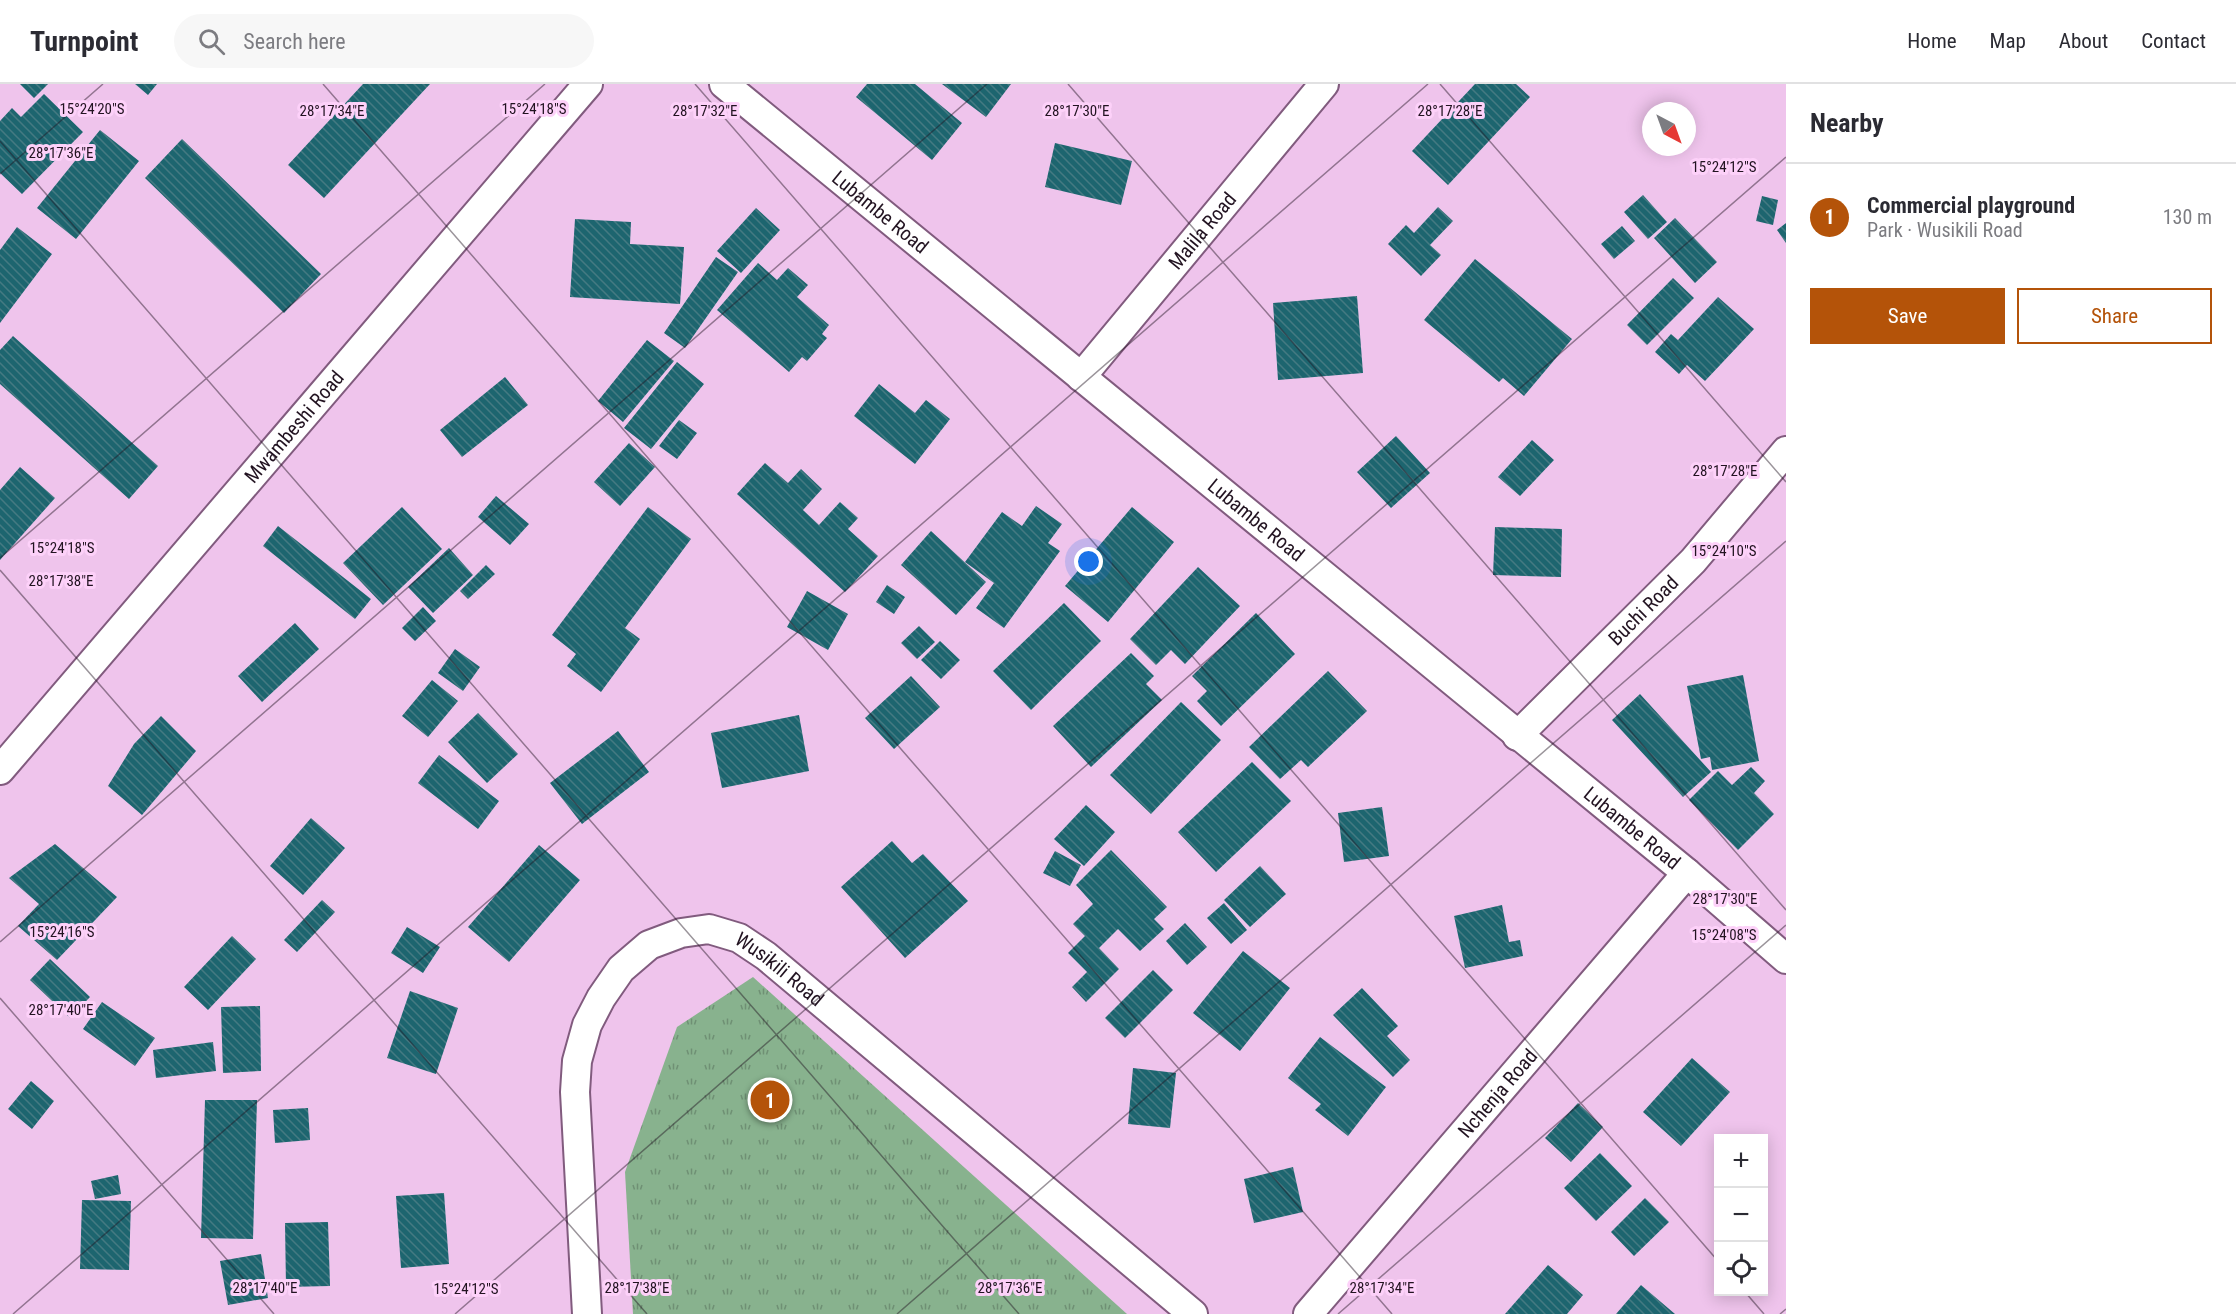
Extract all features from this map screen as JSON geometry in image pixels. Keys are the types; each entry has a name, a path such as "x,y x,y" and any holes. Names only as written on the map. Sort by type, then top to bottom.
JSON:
{"street":[{"name":"Mwambeshi Road","path":"0,770 588,84"},
{"name":"Lubambe Road","path":"724,84 1687,873 1786,959"},
{"name":"Malila Road","path":"1082,377 1324,84"},
{"name":"Buchi Road","path":"1517,736 1693,561 1786,451"},
{"name":"Nchenja Road","path":"1308,1314 1687,873"},
{"name":"Wusikili Road","path":"587,1314 575,1092 577,1061 587,1025 601,998 621,969 649,945 681,933 709,929 739,938 766,956 1193,1314"}],"green space":[{"path":"753,977 1127,1314 633,1314 625,1172 677,1027"}],"building":[{"path":"20,84 48,84 34,98"},
{"path":"135,84 157,84 148,95"},
{"path":"363,84 430,84 324,198 288,165"},
{"path":"867,84 915,84 962,123 932,160 856,97"},
{"path":"942,84 1011,84 986,117"},
{"path":"1475,84 1516,84 1530,97 1448,185 1412,151"},
{"path":"44,94 83,132 22,194 0,173 0,121 12,108 21,117"},
{"path":"100,130 139,161 76,239 37,208"},
{"path":"182,139 321,274 284,313 145,178"},
{"path":"1055,143 1132,161 1121,205 1045,187"},
{"path":"1643,195 1667,222 1648,239 1624,212"},
{"path":"1762,196 1778,200 1773,225 1756,221"},
{"path":"1438,207 1453,221 1430,245 1441,255 1421,276 1388,244 1406,225 1414,233"},
{"path":"756,208 780,230 741,273 717,251"},
{"path":"1675,218 1717,262 1695,283 1654,238"},
{"path":"575,219 631,222 630,244 684,247 680,304 570,297"},
{"path":"1786,223 1786,243 1777,230"},
{"path":"1622,226 1635,241 1614,259 1601,244"},
{"path":"17,227 52,254 0,323 0,250"},
{"path":"716,257 738,272 685,348 664,333"},
{"path":"1475,259 1572,339 1524,396 1503,378 1499,382 1424,320"},
{"path":"758,263 777,280 788,268 808,285 797,297 829,325 822,334 827,338 807,361 802,357 789,372 717,310"},
{"path":"1673,278 1694,298 1647,345 1627,325"},
{"path":"1357,296 1363,373 1278,380 1273,303"},
{"path":"1718,297 1754,329 1705,381 1687,365 1679,374 1655,352 1671,334 1678,340"},
{"path":"13,336 158,466 129,499 0,384 0,350"},
{"path":"647,340 674,361 623,422 598,401"},
{"path":"677,362 704,384 651,449 624,428"},
{"path":"505,377 528,405 462,457 440,430"},
{"path":"879,384 915,413 926,400 950,419 915,464 854,416"},
{"path":"679,420 697,433 677,459 659,446"},
{"path":"1396,436 1430,473 1391,508 1357,472"},
{"path":"1532,440 1554,460 1520,496 1498,477"},
{"path":"629,443 655,467 620,506 594,482"},
{"path":"765,463 788,483 801,469 822,489 803,510 819,525 840,502 858,518 848,529 878,556 845,592 737,494"},
{"path":"20,467 55,498 0,560 0,490"},
{"path":"496,496 529,524 510,545 478,517"},
{"path":"1036,506 1062,524 1048,543 1060,551 1004,628 976,608 994,583 965,562 1002,512 1022,526"},
{"path":"402,507 442,549 383,605 343,563"},
{"path":"648,507 691,539 625,628 640,639 601,692 567,666 576,654 552,635"},
{"path":"1132,507 1174,542 1108,622 1065,586"},
{"path":"278,526 371,599 355,619 263,546"},
{"path":"1495,527 1562,529 1561,577 1493,575"},
{"path":"931,531 986,582 956,615 901,565"},
{"path":"449,548 473,575 433,613 408,587"},
{"path":"486,565 495,574 468,599 460,591"},
{"path":"1198,567 1240,606 1185,664 1171,650 1156,665 1130,639"},
{"path":"887,585 905,597 894,614 876,602"},
{"path":"807,591 848,614 828,650 787,627"},
{"path":"1064,603 1101,641 1031,710 993,671"},
{"path":"423,607 436,621 415,641 402,628"},
{"path":"1256,613 1295,654 1221,726 1197,701 1207,691 1192,676"},
{"path":"295,623 319,649 262,702 238,676"},
{"path":"919,626 935,642 917,659 901,643"},
{"path":"940,641 960,660 941,679 921,660"},
{"path":"455,649 480,667 463,691 438,673"},
{"path":"1131,653 1154,676 1146,684 1162,700 1091,767 1053,726"},
{"path":"1328,671 1367,711 1308,767 1301,760 1280,779 1249,747"},
{"path":"1743,675 1759,761 1712,770 1710,757 1701,759 1687,686"},
{"path":"911,676 940,707 894,749 865,718"},
{"path":"432,680 458,701 428,737 402,716"},
{"path":"1640,694 1711,772 1683,797 1612,720"},
{"path":"1181,702 1221,740 1151,814 1110,775"},
{"path":"478,713 518,754 487,783 448,742"},
{"path":"799,715 809,771 722,788 711,733"},
{"path":"161,716 196,751 142,815 108,786 134,744"},
{"path":"618,731 649,772 582,824 550,783"},
{"path":"439,755 499,801 478,829 418,783"},
{"path":"1252,762 1291,801 1216,872 1178,832"},
{"path":"1751,767 1765,781 1754,793 1774,814 1738,850 1689,800 1718,771 1732,785"},
{"path":"1086,805 1115,832 1084,866 1054,839"},
{"path":"1382,807 1389,856 1344,862 1338,813"},
{"path":"311,818 345,848 303,895 270,866"},
{"path":"892,841 912,863 923,854 968,901 905,958 841,887"},
{"path":"55,844 117,897 57,960 18,926 39,904 9,878"},
{"path":"539,845 580,880 509,962 468,927"},
{"path":"1111,850 1167,907 1154,919 1164,929 1140,951 1118,929 1099,948 1119,969 1086,1002 1072,987 1087,972 1068,953 1085,936 1073,924 1093,904 1076,885"},
{"path":"1055,851 1081,865 1070,886 1043,873"},
{"path":"1260,866 1286,894 1250,927 1224,900"},
{"path":"322,900 335,912 297,952 284,940"},
{"path":"1224,903 1247,930 1231,944 1207,918"},
{"path":"1502,905 1509,942 1520,940 1523,956 1465,968 1454,916"},
{"path":"1185,923 1207,947 1187,965 1166,941"},
{"path":"407,927 440,947 423,973 391,953"},
{"path":"232,936 256,959 208,1010 184,987"},
{"path":"1243,951 1290,988 1240,1051 1193,1013"},
{"path":"50,959 90,997 70,1018 30,980"},
{"path":"1153,970 1173,990 1125,1038 1105,1018"},
{"path":"1362,988 1398,1026 1387,1036 1410,1060 1393,1077 1333,1015"},
{"path":"410,991 458,1008 436,1074 387,1058"},
{"path":"102,1002 155,1038 135,1066 83,1029"},
{"path":"260,1006 261,1071 223,1073 221,1007"},
{"path":"1320,1037 1386,1087 1348,1136 1315,1110 1321,1104 1288,1078"},
{"path":"213,1042 216,1071 156,1078 153,1050"},
{"path":"1692,1058 1730,1092 1681,1146 1643,1112"},
{"path":"1133,1068 1176,1073 1170,1128 1128,1124"},
{"path":"31,1081 54,1101 32,1129 8,1109"},
{"path":"205,1100 257,1100 253,1239 201,1238"},
{"path":"1578,1103 1603,1127 1571,1162 1545,1138"},
{"path":"308,1108 310,1140 275,1143 273,1110"},
{"path":"1600,1153 1632,1186 1596,1221 1564,1188"},
{"path":"1293,1167 1303,1212 1254,1223 1244,1179"},
{"path":"118,1175 121,1194 95,1199 91,1181"},
{"path":"444,1193 449,1264 401,1268 396,1196"},
{"path":"1645,1198 1669,1222 1634,1256 1611,1232"},
{"path":"82,1200 131,1201 129,1270 80,1269"},
{"path":"328,1222 330,1286 286,1287 285,1223"},
{"path":"261,1254 268,1298 228,1305 220,1261"},
{"path":"1548,1265 1583,1295 1567,1314 1505,1314"},
{"path":"1641,1285 1675,1314 1616,1314"}],"place":[{"name":"Commercial playground","path":"770,1100"}]}
